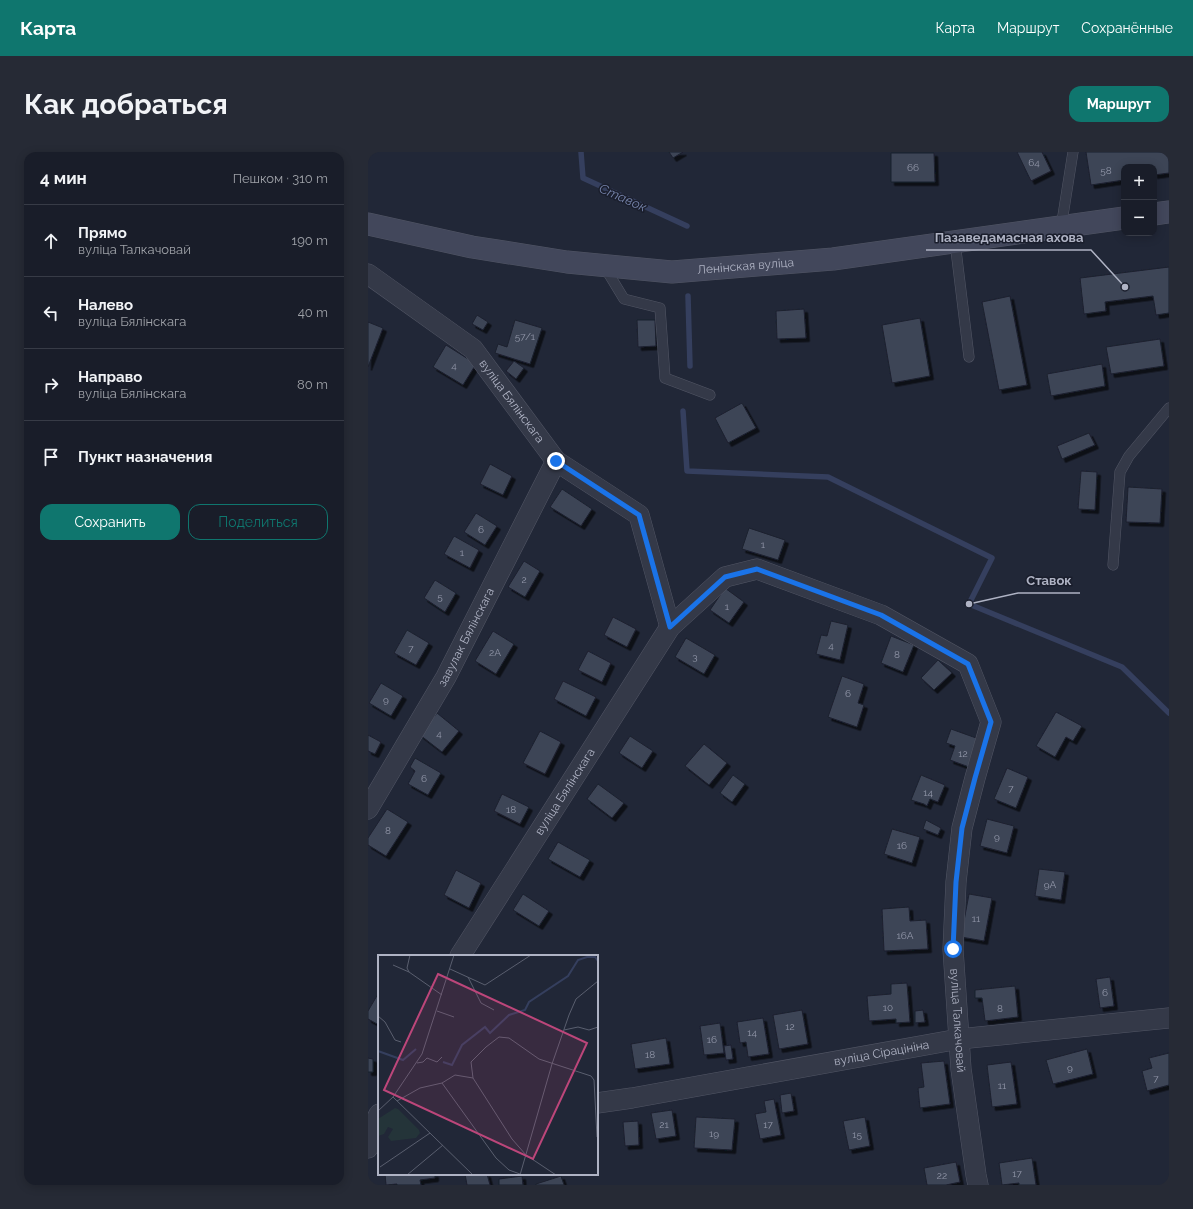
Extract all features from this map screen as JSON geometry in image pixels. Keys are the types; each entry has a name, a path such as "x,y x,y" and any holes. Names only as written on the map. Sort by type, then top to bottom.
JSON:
{"main road":[{"path":"1157,214 1169,212"},
{"name":"Ленінская вуліца","path":"368,224 472,247 567,262 672,272 833,259 1121,218"}],"street":[{"name":"вуліца Бялінскага","path":"368,274 472,349 556,461 639,515 670,627"},
{"name":"завулак Бялінскага","path":"368,810 446,677 556,461"},
{"name":"вуліца Бялінскага","path":"461,955 670,627 725,577 757,569"},
{"name":"вуліца Талкачовай","path":"757,569 881,615 968,664 991,722 962,828 956,882 953,949 961,1069 978,1185"},
{"name":"вуліца Сірацініна","path":"598,1102 648,1095 959,1039 1169,1018"},
{"path":"371,1137 378,1117"}],"lane":[{"path":"1061,228 1074,152"},
{"path":"955,242 968,357"},
{"path":"604,266 624,299 660,308 665,378 710,395"},
{"path":"1113,565 1120,472 1129,456 1169,408"}],"building":[{"path":"669,152 683,152 673,158"},
{"path":"1017,152 1042,152 1051,171 1031,181"},
{"path":"1086,152 1169,152 1169,173 1157,175 1157,164 1121,164 1121,180 1091,185"},
{"path":"891,153 934,153 935,182 891,182"},
{"path":"1169,267 1169,313 1156,315 1153,296 1105,302 1106,311 1084,314 1080,278"},
{"path":"1010,296 1027,385 999,390 982,302"},
{"path":"804,309 806,338 777,339 776,311"},
{"path":"477,315 488,322 483,330 472,324"},
{"path":"920,318 930,376 892,383 882,325"},
{"path":"515,320 542,328 530,364 495,353 498,344 507,347"},
{"path":"637,320 655,320 656,346 638,347"},
{"path":"368,322 383,328 368,367"},
{"path":"1160,339 1164,366 1111,374 1106,347"},
{"path":"446,345 476,364 463,385 433,367"},
{"path":"514,361 524,368 516,379 506,371"},
{"path":"1102,364 1105,386 1051,396 1047,374"},
{"path":"742,403 756,428 728,443 715,418"},
{"path":"1089,433 1095,445 1062,459 1057,446"},
{"path":"490,464 512,476 503,495 480,484"},
{"path":"1081,471 1097,472 1095,510 1078,509"},
{"path":"1128,487 1162,489 1160,523 1126,522"},
{"path":"562,489 592,509 581,526 550,507"},
{"path":"476,513 497,526 485,545 464,532"},
{"path":"749,528 785,540 778,560 742,549"},
{"path":"454,536 479,550 470,568 444,554"},
{"path":"524,561 540,571 525,597 508,587"},
{"path":"435,580 456,593 445,612 424,598"},
{"path":"725,588 744,602 729,623 710,610"},
{"path":"613,617 636,629 627,647 604,635"},
{"path":"831,621 848,625 840,660 816,654 821,635 827,636"},
{"path":"407,630 429,643 416,665 394,653"},
{"path":"493,631 514,644 496,674 475,661"},
{"path":"891,636 914,645 903,672 881,663"},
{"path":"686,638 715,655 704,674 675,657"},
{"path":"588,651 611,663 602,682 578,670"},
{"path":"938,660 952,673 934,690 921,678"},
{"path":"842,676 864,684 858,703 864,705 857,727 828,717"},
{"path":"563,681 596,697 586,716 554,699"},
{"path":"381,683 403,696 391,716 369,703"},
{"path":"1056,712 1082,726 1073,741 1066,737 1055,757 1036,746"},
{"path":"437,713 459,731 442,752 420,735"},
{"path":"951,729 979,739 969,767 950,760 955,746 946,743"},
{"path":"540,731 561,742 545,774 523,763"},
{"path":"368,735 381,742 375,754 368,751"},
{"path":"630,736 653,751 642,768 619,753"},
{"path":"704,744 727,763 709,785 685,766"},
{"path":"415,758 441,773 428,795 408,784 415,771 410,767"},
{"path":"1007,768 1028,777 1016,808 994,799"},
{"path":"733,775 745,784 732,802 720,793"},
{"path":"921,775 945,785 938,802 930,799 927,806 911,800"},
{"path":"598,784 624,803 612,818 587,799"},
{"path":"502,794 529,807 520,824 494,811"},
{"path":"387,809 408,822 386,856 368,845 368,838"},
{"path":"987,819 1014,826 1007,853 980,846"},
{"path":"926,820 941,828 938,835 923,829"},
{"path":"892,829 920,837 912,863 884,854"},
{"path":"558,842 590,860 580,877 548,859"},
{"path":"1039,869 1065,872 1061,900 1035,896"},
{"path":"456,870 481,883 469,908 444,895"},
{"path":"523,894 549,911 539,926 513,910"},
{"path":"969,894 992,898 984,941 961,937"},
{"path":"909,907 910,921 926,920 928,949 884,951 882,909"},
{"path":"1110,977 1114,1006 1100,1008 1096,979"},
{"path":"907,983 910,1022 896,1023 896,1019 869,1021 867,996 891,994 891,984"},
{"path":"1015,986 1018,1017 985,1021 982,998 975,998 975,990"},
{"path":"378,994 378,1024 368,1019 368,1011"},
{"path":"802,1010 808,1044 779,1049 773,1015"},
{"path":"923,1010 925,1022 915,1023 915,1011"},
{"path":"763,1018 769,1054 748,1057 746,1042 740,1043 737,1022"},
{"path":"720,1023 724,1053 704,1055 700,1026"},
{"path":"666,1038 670,1064 635,1069 631,1044"},
{"path":"731,1045 733,1059 726,1060 724,1046"},
{"path":"1087,1049 1093,1074 1053,1084 1046,1060"},
{"path":"1169,1053 1169,1085 1147,1091 1142,1071 1152,1068 1149,1058"},
{"path":"368,1058 373,1059 373,1072 368,1072"},
{"path":"944,1061 950,1104 920,1108 918,1088 924,1087 921,1063"},
{"path":"1011,1062 1017,1104 992,1107 987,1065"},
{"path":"791,1093 794,1111 782,1113 780,1095"},
{"path":"774,1099 781,1135 760,1139 755,1114 766,1112 764,1101"},
{"path":"672,1110 676,1136 656,1139 651,1113"},
{"path":"696,1117 735,1119 732,1150 694,1148"},
{"path":"865,1117 870,1146 849,1150 843,1121"},
{"path":"638,1121 639,1145 625,1146 623,1122"},
{"path":"1032,1158 1036,1185 1019,1185 1019,1183 1002,1185 999,1163"},
{"path":"956,1162 960,1182 946,1185 927,1185 924,1168"},
{"path":"385,1175 435,1175 435,1178 420,1180 421,1185 386,1185"},
{"path":"465,1175 487,1175 490,1185 467,1185"},
{"path":"522,1176 523,1185 499,1185 499,1179"},
{"path":"561,1176 564,1185 536,1185 536,1184"}],"waterway":[{"name":"Ставок","path":"581,152 583,178 687,226"},
{"name":"Ставок","path":"688,296 690,366"},
{"name":"Ставок","path":"683,411 687,471 828,477 992,558 969,604 1122,667 1169,713"}],"place":[{"name":"Пазаведамасная ахова","path":"1125,287"},
{"name":"Ставок","path":"969,604"}],"route":[{"path":"556,461 639,515 670,627 725,577 757,569 881,615 968,664 991,722 962,828 956,882 953,949"}]}
